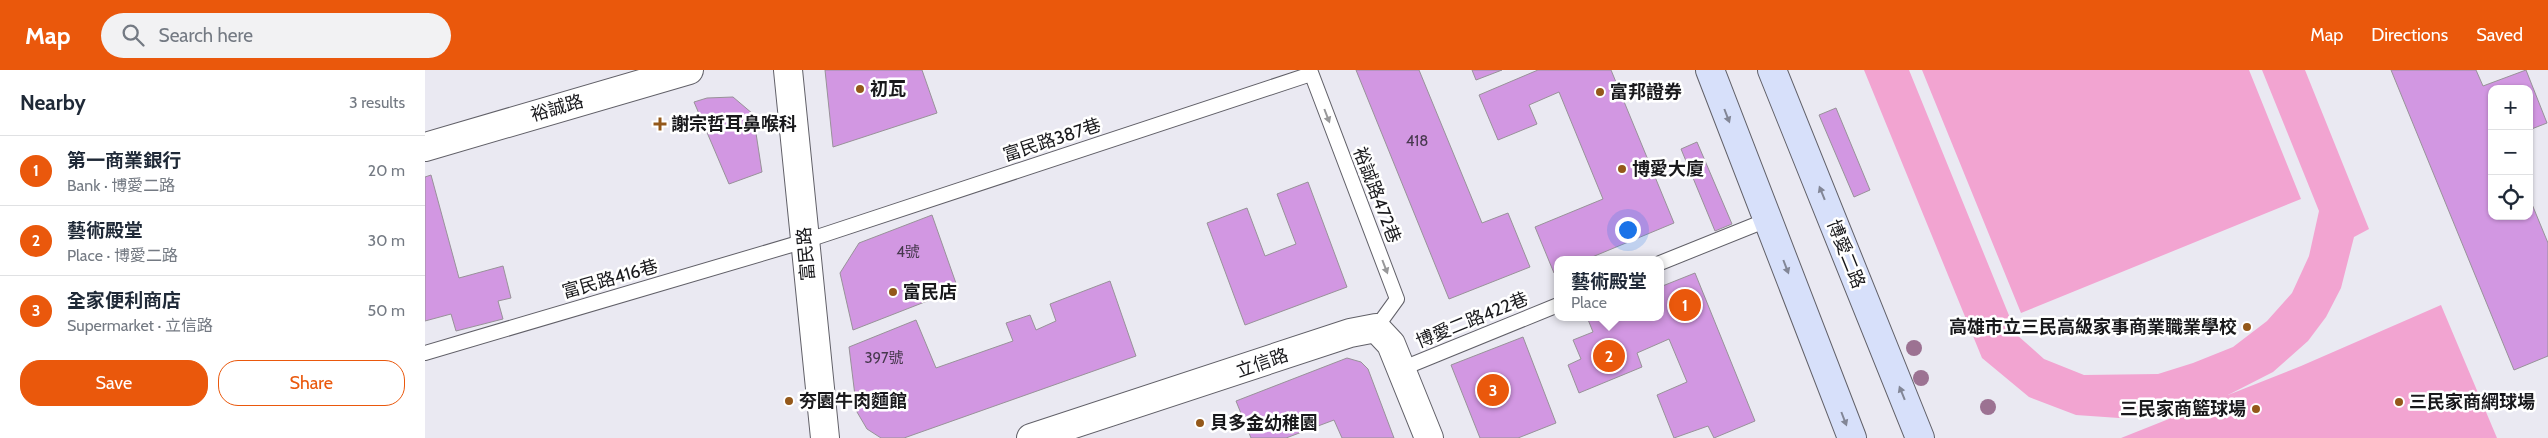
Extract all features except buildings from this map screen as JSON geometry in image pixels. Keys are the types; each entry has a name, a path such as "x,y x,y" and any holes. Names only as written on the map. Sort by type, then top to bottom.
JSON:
{"main road":[{"path":"1710,70 1852,438"},
{"name":"博愛二路","path":"1772,70 1920,438"}],"street":[{"name":"裕誠路","path":"425,147 689,70"},
{"name":"富民路","path":"788,70 825,438"},
{"path":"1376,328 1391,344 1429,438"},
{"name":"立信路","path":"1031,438 1098,428 1350,333 1376,328"}],"lane":[{"name":"富民路387巷","path":"805,241 1311,72"},
{"name":"裕誠路472巷","path":"1311,72 1397,299 1376,328"},
{"path":"1664,261 1767,220"},
{"name":"富民路416巷","path":"425,353 805,241"},
{"name":"博愛二路422巷","path":"1401,369 1554,307"}],"shaded area":[{"path":"1864,70 1909,70 2017,335 2044,359 2084,375 2158,374 2193,363 2233,347 2267,321 2292,293 2309,256 2319,211 2262,70 2305,70 2369,229 2354,237 2341,288 2326,317 2308,341 2273,372 2228,395 2301,366 2441,305 2497,438 2121,438 2214,401 2167,413 2119,418 2076,415 2029,397 1982,358"},
{"path":"1922,70 2249,70 2301,199 2021,313"}],"place":[{"name":"初瓦","path":"860,89"},
{"name":"富邦證券","path":"1600,92"},
{"name":"謝宗哲耳鼻喉科","path":"660,124"},
{"name":"博愛大廈","path":"1622,169"},
{"name":"富民店","path":"893,292"},
{"name":"第一商業銀行","path":"1685,305"},
{"name":"高雄市立三民高級家事商業職業學校","path":"2247,327"},
{"name":"藝術殿堂","path":"1609,356"},
{"name":"全家便利商店","path":"1493,390"},
{"name":"夯園牛肉麵館","path":"789,401"},
{"name":"三民家商網球場","path":"2399,402"},
{"name":"三民家商籃球場","path":"2256,409"},
{"name":"貝多金幼稚園","path":"1200,423"}]}
